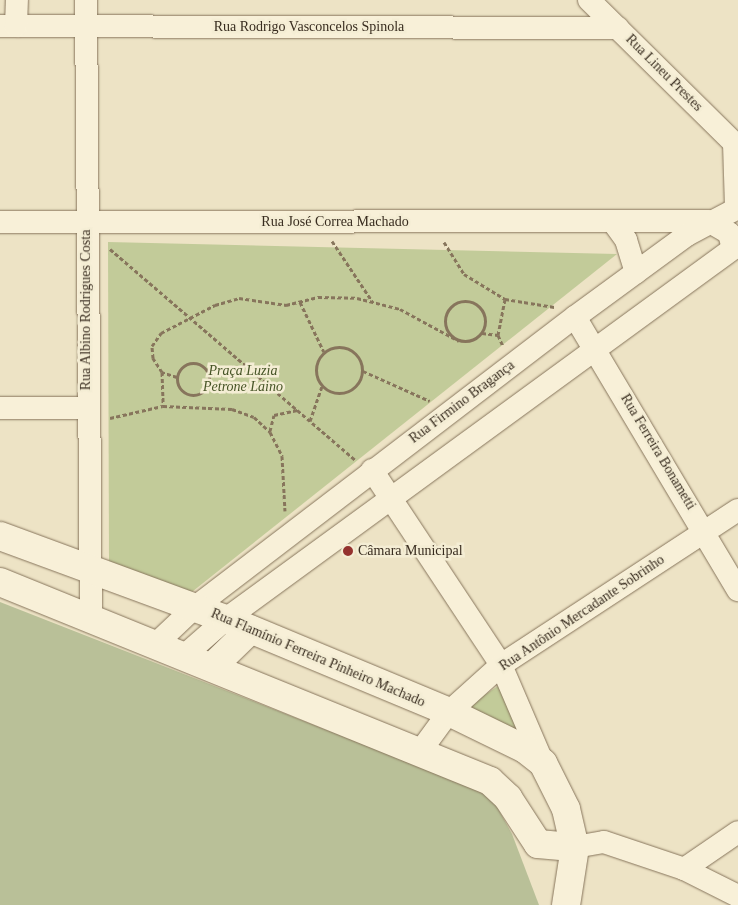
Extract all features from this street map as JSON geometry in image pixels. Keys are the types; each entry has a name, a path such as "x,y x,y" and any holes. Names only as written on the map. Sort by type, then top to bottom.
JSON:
{"main road":[{"name":"Rua Flamínio Ferreira Pinheiro Machado","path":"0,536 92,566 238,624 449,712 515,743 543,763 566,809 575,847"},
{"path":"0,582 213,666 500,788 538,844 575,847 566,905"},
{"path":"213,666 238,624"}],"street":[{"path":"8,26 17,0"},
{"name":"Rua Albino Rodrigues Costa","path":"86,0 86,222 96,409 91,619"},
{"name":"Rua Lineu Prestes","path":"589,0 736,145"},
{"name":"Rua Rodrigo Vasconcelos Spinola","path":"8,26 618,28"},
{"path":"736,145 737,208"},
{"name":"Rua Firmino Bragança","path":"156,644 194,608 364,461 568,312 636,273 678,229 708,222 737,208"},
{"name":"Rua José Correa Machado","path":"0,222 613,222 678,229"},
{"path":"613,222 626,240 636,273"},
{"path":"708,222 728,233 730,251"},
{"path":"678,229 730,251"},
{"path":"185,655 238,624 392,500 596,347 730,251"},
{"name":"Rua Ferreira Bonametti","path":"568,312 596,347 706,531 738,590"},
{"path":"0,408 96,409"},
{"path":"364,461 392,500 501,665 543,763"},
{"name":"Rua Antônio Mercadante Sobrinho","path":"419,754 449,712 501,665 738,510"},
{"path":"684,870 738,832"},
{"path":"575,847 604,842 684,870 738,896"}],"path":[{"path":"339,237 329,237 372,301"},
{"path":"452,238 442,238 457,267 505,299 568,312"},
{"path":"110,258 112,243"},
{"path":"110,249 310,421 364,461"},
{"path":"163,406 162,372 153,358 152,346 161,333 190,318 239,298 300,302 334,296 372,301 400,309 460,341 471,341 482,333 486,320 480,307 470,301 456,303 445,322 450,335 460,341"},
{"path":"505,299 498,335 503,354 510,349"},
{"path":"300,302 324,352"},
{"path":"482,333 498,335"},
{"path":"310,421 322,386 316,368 324,352 336,347 352,350 362,371 436,402 428,408"},
{"path":"193,362 206,369 210,381 201,393 189,394 180,387 177,377 180,369 193,362"},
{"path":"322,386 331,391 349,391 362,371"},
{"path":"162,372 177,377"},
{"path":"96,409 106,419 163,406 232,409 254,417 270,432 284,465 285,511"},
{"path":"270,432 274,415 298,410"},
{"path":"348,466 364,461"},
{"path":"277,517 293,505"}],"green space":[{"name":"Praça Luzia Petrone Laino","path":"108,242 617,254 183,599 109,563"},
{"path":"0,602 490,794 512,834 539,905 0,905"},
{"path":"498,686 525,736 465,708"}],"place":[{"name":"Câmara Municipal","path":"348,551"}]}
